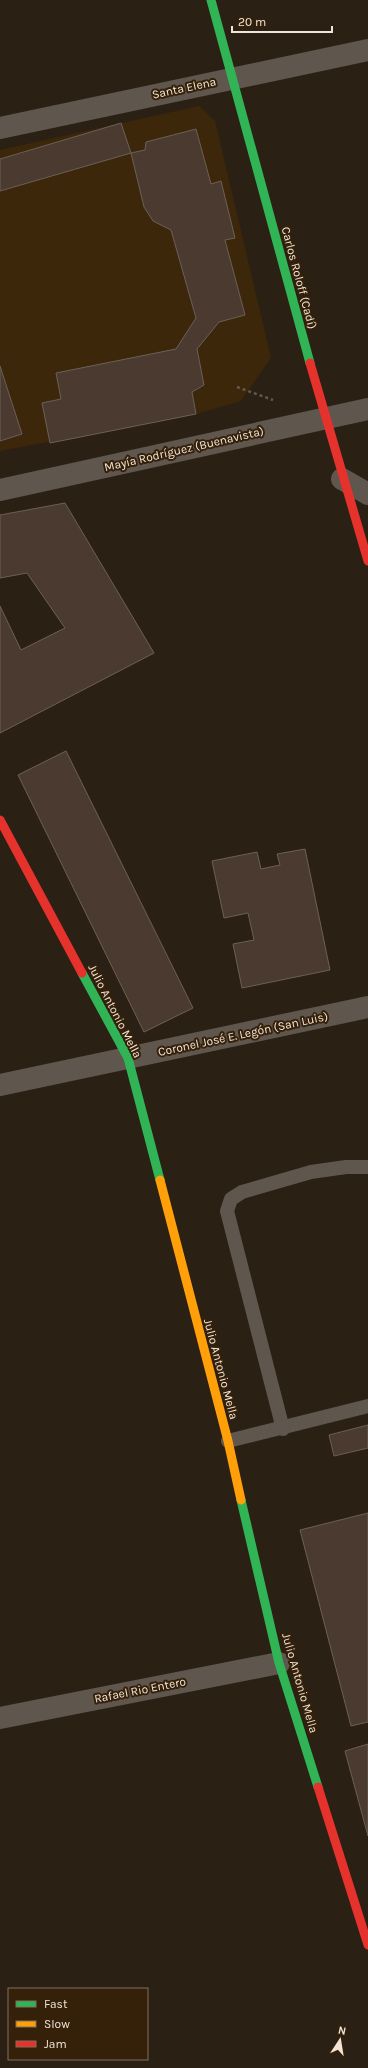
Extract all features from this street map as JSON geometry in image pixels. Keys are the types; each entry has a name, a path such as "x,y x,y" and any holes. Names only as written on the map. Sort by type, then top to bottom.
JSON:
{"street":[{"name":"Carlos Roloff (Cadí)","path":"211,0 234,78 324,418 368,561"},
{"name":"Santa Elena","path":"0,128 368,50"},
{"name":"Mayía Rodríguez (Buenavista)","path":"0,490 324,418 368,410"},
{"path":"342,479 368,494"},
{"name":"Julio Antonio Mella","path":"0,820 128,1058 228,1441 279,1663 364,1919 368,1945"},
{"name":"Coronel José E. Legón (San Luis)","path":"0,1085 368,1007"},
{"name":"Rafael Rio Entero","path":"0,1718 279,1663"}],"lane":[{"path":"283,1428 227,1211 231,1199 242,1192 312,1172 346,1167 368,1167"},
{"path":"228,1441 368,1406"}],"shaded area":[{"path":"199,106 215,121 271,358 241,401 196,414 0,451 0,150"}],"building":[{"path":"121,123 131,153 0,191 0,159"},
{"path":"196,129 211,184 221,181 235,238 225,240 245,315 219,322 197,349 204,385 192,392 196,414 50,443 42,403 61,399 56,373 176,349 196,318 171,230 153,221 144,207 131,153 145,150 146,142"},
{"path":"0,366 22,434 0,441"},
{"path":"65,503 154,653 0,733 0,606 21,650 65,628 27,573 0,578 0,515"},
{"path":"66,751 193,1008 144,1032 18,775"},
{"path":"305,849 330,970 242,988 233,944 254,940 248,913 224,918 212,861 257,852 261,869 280,865 277,854"},
{"path":"368,1425 368,1448 334,1456 329,1435"},
{"path":"368,1513 368,1722 351,1726 300,1530"},
{"path":"368,1744 368,1836 345,1751"}],"traffic: fast":[{"path":"211,0 310,363"},
{"path":"82,973 128,1058 160,1180"},
{"path":"241,1500 279,1663 318,1787"}],"traffic: slow":[{"path":"160,1180 228,1441 241,1500"}],"traffic: jam":[{"path":"310,363 368,561"},
{"path":"0,820 82,973"},
{"path":"318,1787 368,1945"}]}
